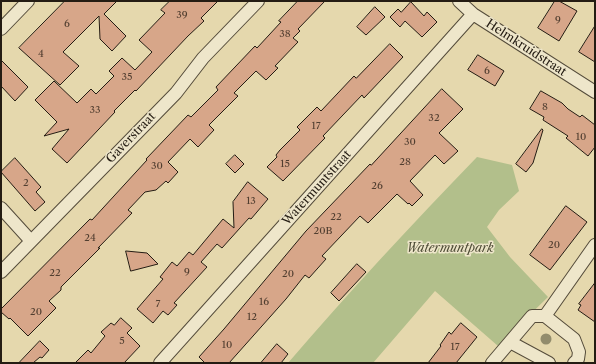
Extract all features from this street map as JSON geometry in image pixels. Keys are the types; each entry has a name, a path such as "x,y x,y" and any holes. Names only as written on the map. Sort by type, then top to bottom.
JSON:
{"street":[{"path":"1,29 28,1"},
{"name":"Gaverstraat","path":"1,272 176,93 203,58 258,1"},
{"name":"Helmkruidstraat","path":"459,1 473,14 595,92"},
{"name":"Watermuntstraat","path":"160,363 473,14"},
{"path":"1,208 31,241"},
{"path":"545,316 595,245"},
{"path":"492,363 532,316 545,316 574,339 579,352 578,359 574,363"},
{"path":"510,342 549,363"}],"green space":[{"name":"Watermuntpark","path":"477,157 512,165 519,191 499,210 487,227 510,257 548,297 498,346 435,291 373,363 288,363 381,258"}],"building":[{"path":"65,1 117,1 104,14 126,36 112,51 100,39 99,16 63,52 79,66 60,85 19,48"},
{"path":"170,1 218,1 201,18 204,21 136,91 135,90 114,111 115,112 67,163 52,149 69,129 44,136 57,122 35,100 54,81 77,103 91,89 96,94 114,76 109,71 122,58 135,70 152,52 139,40 165,13 161,10"},
{"path":"298,1 325,1 298,29 300,31 293,38 298,42 275,66 278,68 266,80 256,71 234,93 238,96 209,125 214,130 198,147 190,139 168,162 178,172 168,183 166,181 156,190 145,192 128,210 132,213 49,301 56,308 28,336 10,318 9,319 1,312 1,309 90,219 92,220 147,160 146,159 188,115 191,117 218,90 216,87 255,46 257,48"},
{"path":"555,1 559,1 577,11 559,41 538,28"},
{"path":"411,2 424,16 427,12 437,22 422,37 405,21 400,27 390,17 398,9 401,12"},
{"path":"375,7 385,17 366,35 357,27"},
{"path":"595,26 595,62 579,52"},
{"path":"390,44 403,57 364,98 362,95 323,136 325,138 283,181 267,167 277,157 276,155 280,150 300,130 297,127 317,107 321,111 354,76 356,78"},
{"path":"478,55 504,71 495,86 468,70"},
{"path":"1,60 28,87 15,101 1,86"},
{"path":"442,89 463,109 439,133 458,151 444,164 435,155 410,181 423,195 412,206 397,194 368,223 360,216 322,256 326,259 309,278 305,275 286,299 229,363 205,363 199,357 306,231 370,164 371,165"},
{"path":"541,91 562,103 580,117 582,115 595,125 595,147 588,156 566,138 568,136 543,120 544,117 530,109"},
{"path":"542,129 543,130 533,163 526,172 516,164"},
{"path":"235,155 244,164 235,173 226,164"},
{"path":"15,158 41,187 36,192 45,202 35,211 1,172"},
{"path":"248,182 268,199 251,219 249,218 222,248 217,244 201,262 207,267 174,303 177,305 168,315 163,311 153,323 137,309 163,279 160,277 172,262 177,266 189,252 193,255 223,219 234,228 233,202"},
{"path":"566,206 587,222 550,270 530,255"},
{"path":"126,251 147,253 158,264 131,271"},
{"path":"357,264 366,272 339,301 331,293"},
{"path":"595,283 595,322 578,310 581,305 579,304"},
{"path":"121,318 132,328 127,333 140,346 124,363 75,363 88,350 91,353 105,336 101,332 111,323 114,325"},
{"path":"461,323 477,337 456,363 428,363 441,346 440,345 449,332 451,334"},
{"path":"40,341 49,350 42,358 40,357 33,363 19,363"},
{"path":"277,344 288,354 281,363 261,363"}]}
